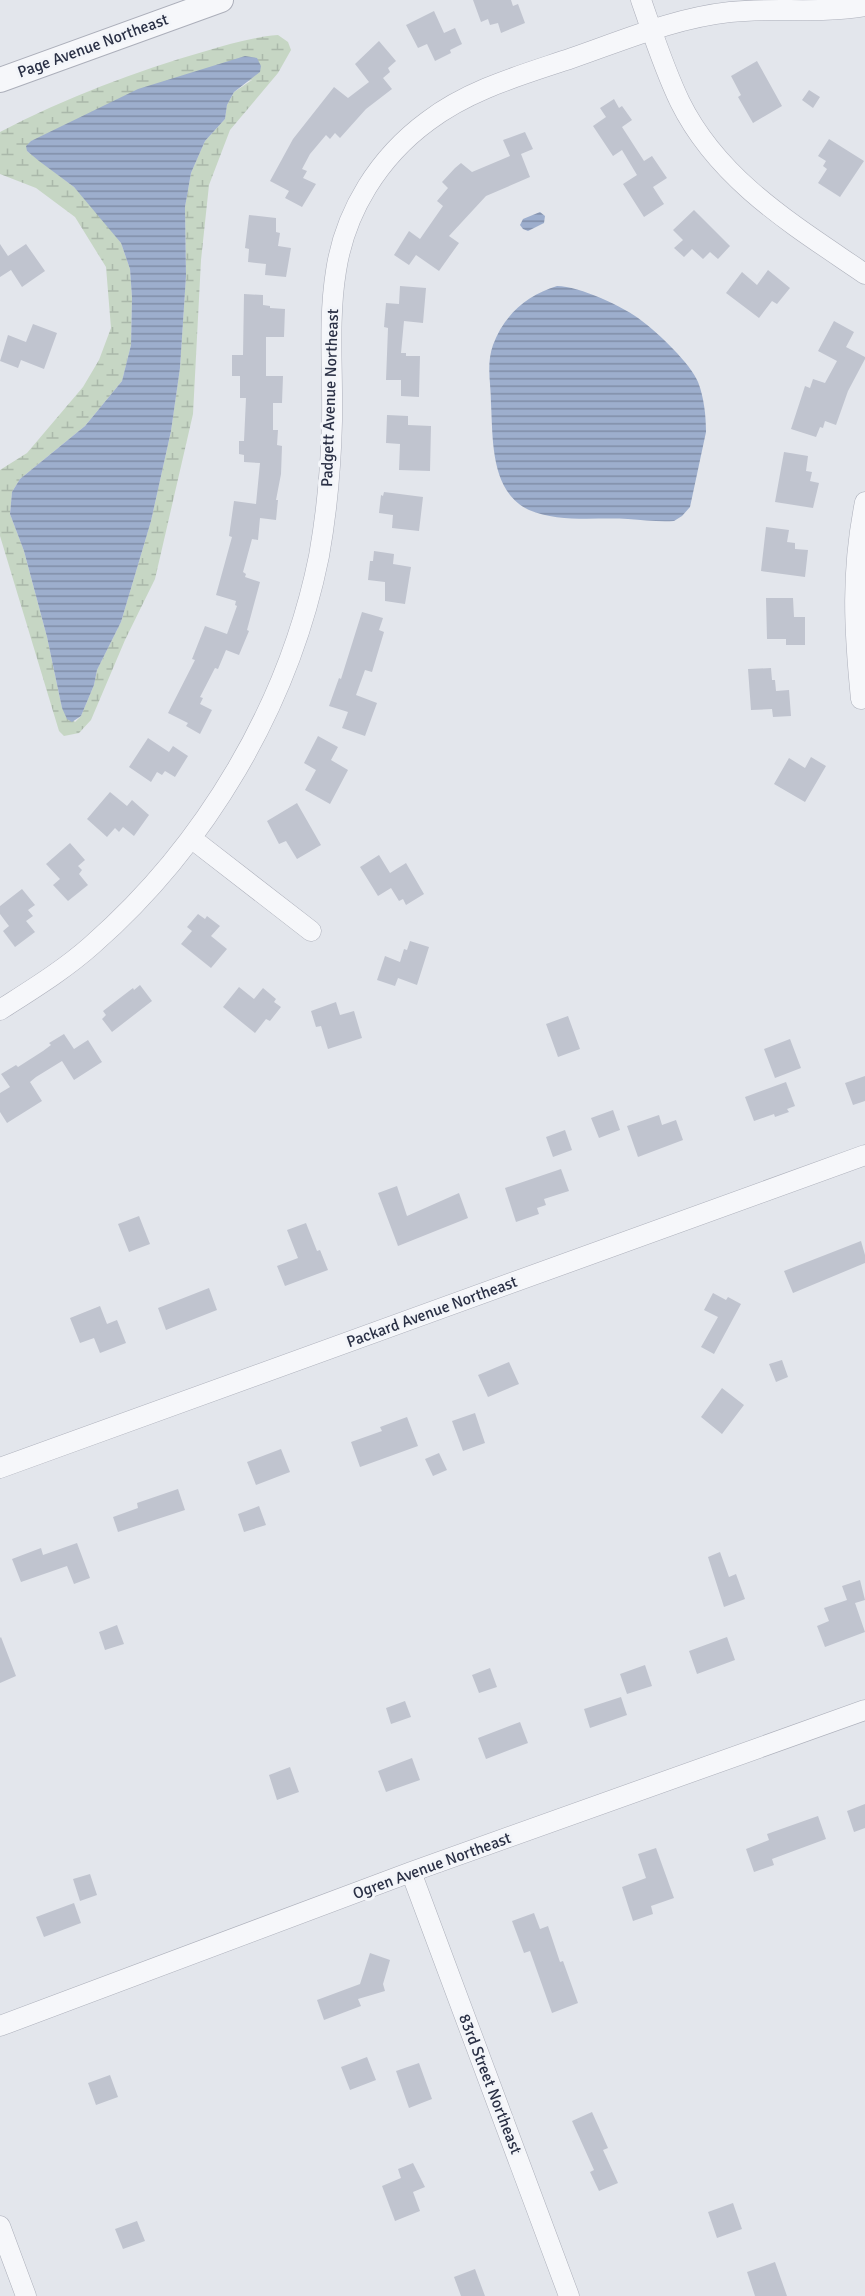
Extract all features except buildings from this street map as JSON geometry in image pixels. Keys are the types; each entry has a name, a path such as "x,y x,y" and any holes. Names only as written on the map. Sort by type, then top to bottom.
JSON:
{"street":[{"name":"Page Avenue Northeast","path":"0,80 221,0"},
{"path":"641,0 681,103 699,133 723,165 750,193 865,274"},
{"name":"Padgett Avenue Northeast","path":"0,1010 54,975 89,948 143,896 191,838 221,795 259,728 288,661 306,608 319,555 330,467 333,304 336,269 346,231 361,195 387,160 410,135 429,119 458,101 486,88 651,30 696,16 737,11 837,11 865,6"},
{"path":"861,699 854,604 855,565 865,502"},
{"path":"191,838 311,931"},
{"name":"Packard Avenue Northeast","path":"0,1468 865,1155"},
{"name":"Ogren Avenue Northeast","path":"0,2026 411,1872 865,1710"},
{"name":"83rd Street Northeast","path":"411,1872 569,2296"},
{"path":"0,2226 26,2296"}],"green space":[{"path":"278,35 288,42 291,50 278,73 230,130 209,185 201,260 193,414 155,579 125,640 91,720 79,733 64,736 59,731 0,536 0,470 27,453 83,387 99,360 111,328 106,267 75,217 36,188 0,174 0,132 127,76 224,46","holes":["252,80 234,92 227,105 225,119 205,141 191,173 185,207 186,276 180,368 171,431 151,521 121,622 97,670 94,685 81,716 75,722 62,708 47,637 24,551 10,514 12,492 20,479 85,426 122,381 131,345 130,269 121,243 97,211 74,187 27,151 31,141"]}],"water":[{"path":"245,56 257,58 261,66 260,72 234,92 227,105 225,119 205,141 191,173 185,207 186,276 180,368 171,431 151,521 121,622 97,670 94,685 81,716 72,722 67,719 62,708 47,637 24,551 10,514 12,492 20,479 85,426 122,381 131,345 130,269 121,243 74,187 27,151 26,146 31,141 138,89"},
{"path":"540,212 545,216 544,223 528,231 523,229 520,225 523,219"},
{"path":"557,286 589,293 634,315 673,349 689,367 698,382 702,394 706,432 690,507 674,521 553,517 529,510 516,502 500,478 494,448 489,374 493,345 503,324 518,308 536,295"}]}
